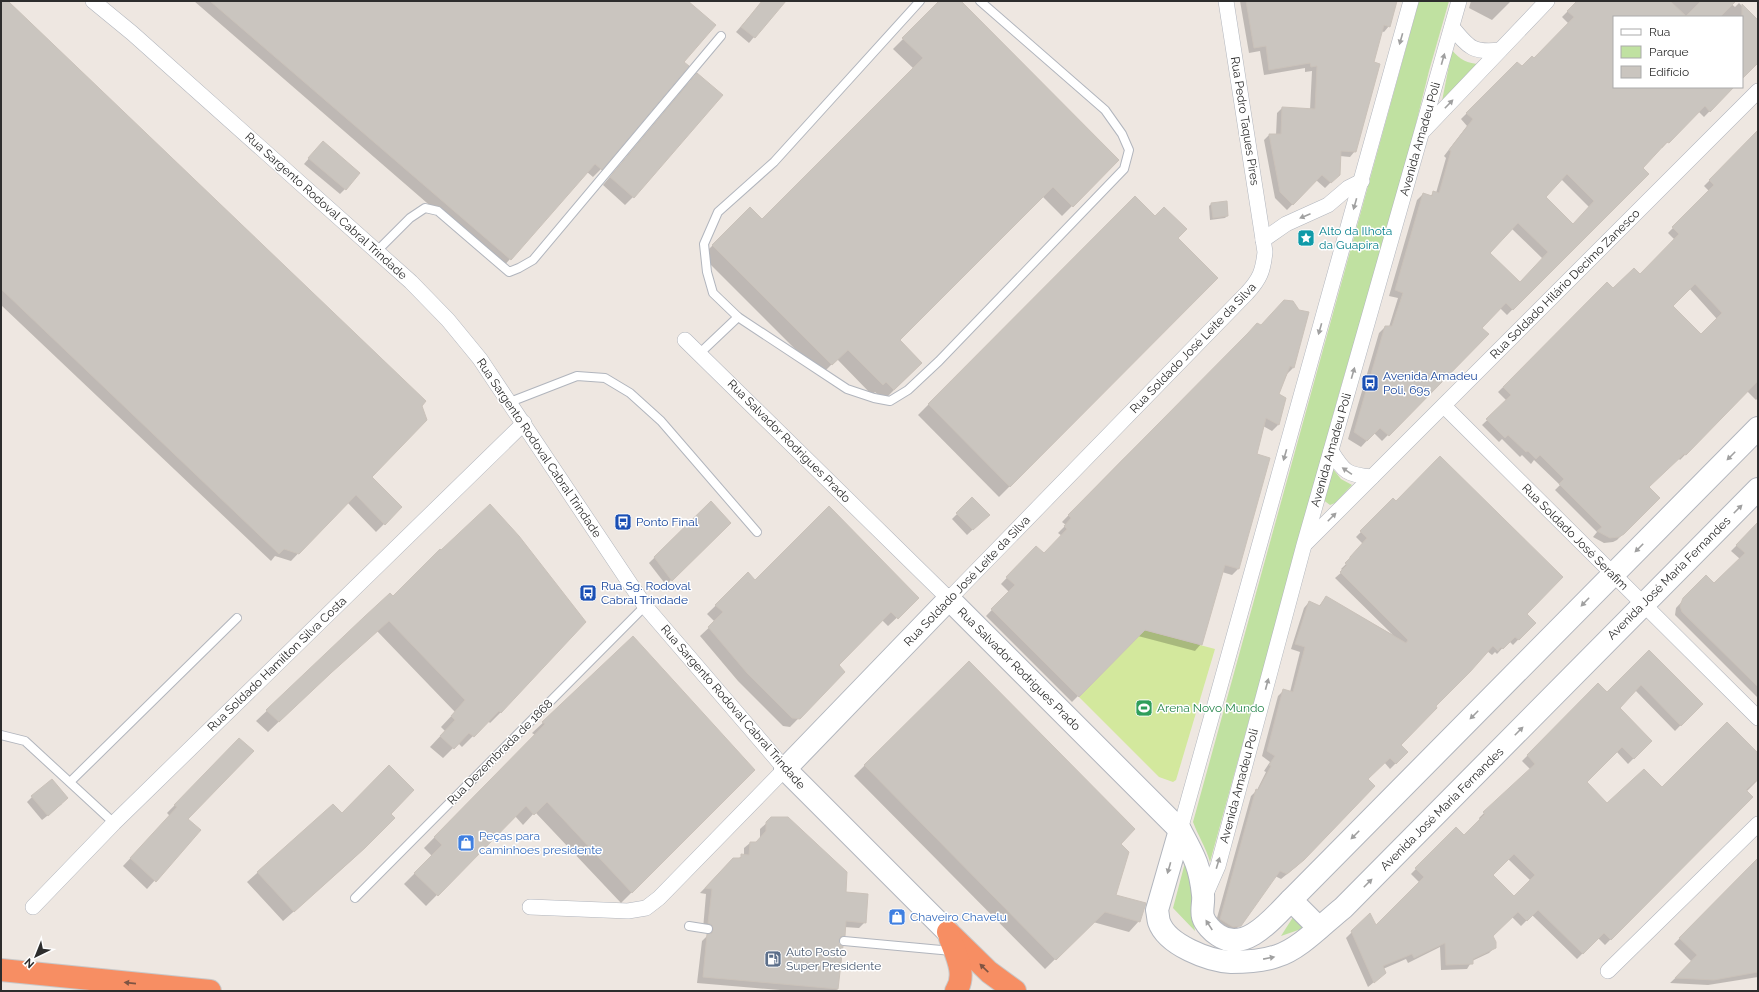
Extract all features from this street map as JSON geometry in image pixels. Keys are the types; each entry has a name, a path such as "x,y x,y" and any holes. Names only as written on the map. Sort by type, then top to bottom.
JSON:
{"highway":[{"path":"948,932 961,968 960,985 956,991"},
{"path":"948,932 989,972 1015,991"},
{"path":"1,970 210,991"}],"main road":[{"path":"1204,899 1203,917 1212,931 1220,937 1231,940 1249,938 1264,928 1758,428"},
{"name":"Avenida José Maria Fernandes","path":"1180,830 1157,910 1159,922 1164,931 1175,943 1198,954 1230,962 1254,961 1277,956 1290,950 1349,903 1758,489"},
{"name":"Rua Salvador Rodrigues Prado","path":"949,599 1180,830 1198,866 1204,899"},
{"name":"Rua Soldado José Leite da Silva","path":"784,769 949,599"},
{"name":"Rua Sargento Rodoval Cabral Trindade","path":"784,769 948,932"},
{"path":"1291,900 1319,928"}],"street":[{"name":"Rua Sargento Rodoval Cabral Trindade","path":"93,1 132,33 377,251 411,282 448,320 480,359 510,402 645,606 784,769"},
{"name":"Rua Pedro Taques Pires","path":"1226,1 1263,240"},
{"path":"1180,830 1411,1"},
{"name":"Avenida Amadeu Poli","path":"1204,899 1218,866 1304,545 1459,1"},
{"path":"1422,132 1547,1"},
{"path":"1452,27 1472,49 1485,52 1500,50"},
{"name":"Rua Soldado Hilário Decimo Zanesco","path":"1304,545 1758,91"},
{"path":"1263,240 1286,224 1328,205 1348,188 1362,181"},
{"name":"Rua Soldado José Leite da Silva","path":"949,599 1256,283 1263,269 1265,252 1263,240"},
{"name":"Rua Salvador Rodrigues Prado","path":"685,340 700,353 949,599"},
{"name":"Rua Soldado José Serafim","path":"1444,406 1612,575 1758,718"},
{"name":"Rua Soldado Hamílton Silva Costa","path":"32,907 114,823 524,423"},
{"path":"1331,451 1342,468 1348,473 1357,476 1372,477"},
{"name":"Rua Soldado José Leite da Silva","path":"530,907 628,912 646,908 660,898 784,769"},
{"path":"1608,971 1758,824"}],"lane":[{"path":"920,1 774,162 718,212 704,244 707,272 713,293 738,317 847,389 874,398 890,401 908,390 934,366 1124,169 1129,150 1122,134 1105,110 980,1"},
{"path":"377,251 410,218 425,208 438,211 509,272 533,260 721,36"},
{"path":"700,353 738,317"},
{"path":"510,402 577,376 606,378 630,393 661,421 757,532"},
{"name":"Rua Dezembrada de 1868","path":"355,898 645,606"},
{"path":"70,782 236,618"},
{"path":"1,735 25,741 114,823"},
{"path":"689,926 708,929"},
{"path":"844,941 955,952"}],"green space":[{"path":"1419,1 1449,1 1429,71 1404,172 1338,397 1210,862 1193,822"},
{"path":"1452,50 1464,60 1480,64 1442,101"},
{"path":"1333,469 1341,479 1352,485 1335,503 1330,505 1322,499"},
{"name":"Arena Novo Mundo","path":"1140,629 1215,649 1176,780 1173,782 1159,777 1071,689"},
{"path":"1187,855 1197,874 1191,906 1195,931 1173,908"},
{"path":"1295,914 1307,927 1281,936"}],"building":[{"path":"1,1 8,1 426,401 422,406 427,420 372,477 402,507 385,525 356,495 299,554 284,549 279,554 1,289"},
{"path":"210,1 688,1 716,25 684,62 689,66 602,170 595,164 511,260"},
{"path":"762,1 786,1 755,38 741,27"},
{"path":"939,1 961,1 1119,160 1073,207 1053,187 900,340 922,363 894,390 886,382 883,385 848,350 832,365 712,245 750,207 762,219 923,58 902,38"},
{"path":"1246,1 1397,1 1390,27 1384,25 1374,62 1380,64 1356,152 1341,151 1340,175 1331,183 1322,175 1293,205 1280,192 1269,134 1281,134 1282,107 1315,109 1317,66 1311,67 1310,63 1269,70 1266,46 1254,48"},
{"path":"1577,1 1670,1 1686,16 1613,16 1613,88 1733,88 1710,112 1705,106 1669,143 1667,142 1643,168 1649,174 1513,310 1506,303 1482,328 1489,334 1389,436 1380,428 1367,441 1354,432 1385,326 1392,326 1403,293 1395,290 1423,193 1432,196 1433,191 1439,193 1451,151 1449,150 1473,119 1466,113 1517,62 1522,66 1532,56 1534,58 1574,17 1567,11","holes":["1567,174 1594,201 1573,224 1546,197","1518,223 1548,252 1520,282 1490,253"]},
{"path":"1701,1 1736,1 1721,16 1686,16"},
{"path":"1742,4 1758,20 1758,63 1743,78 1743,16"},
{"path":"697,73 723,95 634,198 610,177"},
{"path":"1758,130 1758,381 1686,455 1684,454 1649,487 1660,498 1624,534 1619,537 1610,538 1597,531 1602,527 1559,484 1564,479 1540,455 1536,459 1508,435 1505,438 1486,419 1511,395 1503,387 1607,282 1613,288 1634,268 1640,274 1679,234 1672,227 1714,185 1709,180","holes":["1695,284 1722,313 1701,334 1673,306"]},
{"path":"323,141 360,173 346,190 308,158"},
{"path":"1135,196 1155,216 1164,207 1187,229 1178,238 1218,278 1010,487 928,404"},
{"path":"1227,201 1228,216 1213,218 1211,203"},
{"path":"1284,300 1293,301 1299,310 1309,312 1294,368 1290,366 1279,394 1286,398 1279,425 1266,418 1257,454 1270,458 1239,569 1225,565 1202,645 1145,630 1079,697 991,609 1015,585 1006,577 1036,546 1044,553 1067,529 1064,526 1071,518 1068,515 1257,323 1261,325"},
{"path":"1440,456 1563,577 1527,614 1536,623 1519,640 1515,637 1503,649 1501,647 1498,651 1493,646 1401,745 1408,752 1396,764 1390,758 1368,779 1375,786 1304,860 1287,874 1280,871 1241,926 1233,927 1220,919 1256,789 1258,790 1271,766 1269,765 1275,756 1267,751 1283,689 1293,692 1305,647 1295,644 1309,601 1320,606 1326,596 1406,643 1408,640 1340,572 1347,565 1345,563 1367,538 1360,531 1393,498 1396,501"},
{"path":"972,497 990,515 973,530 956,513"},
{"path":"711,501 731,523 672,581 654,557"},
{"path":"490,504 519,536 586,622 501,713 499,711 474,737 469,733 454,749 440,736 455,720 451,716 465,700 389,621 279,722 266,710 390,593 393,596 440,549 441,550"},
{"path":"829,506 919,598 898,619 891,612 839,665 845,672 800,719 792,718 747,673 708,627 723,612 715,605 748,572 755,580"},
{"path":"1758,522 1758,687 1682,612 1680,606 1683,598 1706,575 1714,583 1745,553 1736,545"},
{"path":"633,636 755,770 632,893 547,802 534,815 526,806 438,896 414,873 442,845 434,837 545,724 542,722"},
{"path":"1649,650 1703,704 1681,726 1641,685 1620,708 1652,741 1634,759 1622,747 1587,782 1607,803 1644,769 1662,787 1727,722 1758,753 1758,779 1746,790 1753,797 1611,940 1604,933 1583,954 1538,910 1527,921 1518,912 1493,936 1496,942 1496,948 1473,959 1473,964 1446,965 1445,943 1414,958 1412,954 1383,966 1386,973 1374,983 1351,931 1370,913 1376,925 1424,877 1415,868 1456,827 1464,835 1485,814 1483,812 1535,764 1527,755 1598,683 1607,692","holes":["1514,854 1535,875 1514,896 1493,875"]},
{"path":"969,661 1135,829 1121,844 1129,852 1116,895 1146,903 1140,922 1105,912 1056,960 864,765"},
{"path":"239,738 254,751 188,819 201,830 156,882 130,858 177,807 174,805"},
{"path":"389,765 414,790 391,814 395,818 365,848 294,912 257,872 333,804 342,813"},
{"path":"52,779 68,798 48,816 31,796"},
{"path":"771,817 788,817 847,872 846,892 868,894 866,923 846,921 845,936 841,936 839,940 839,944 843,946 838,989 703,977 707,934 712,933 713,929 712,925 708,923 712,889 705,888 733,858 741,858 741,854 749,855 750,842 756,842 766,831 766,822"},
{"path":"1758,858 1758,972 1714,980 1675,978 1697,955 1679,938"}],"place":[{"name":"Alto da Ilhota da Guapira","path":"1306,238"},
{"name":"Avenida Amadeu Poli, 695","path":"1370,383"},
{"name":"Ponto Final","path":"623,522"},
{"name":"Rua Sg. Rodoval Cabral Trindade","path":"588,593"},
{"name":"Arena Novo Mundo","path":"1144,708"},
{"name":"Peças para caminhoes presidente","path":"466,843"},
{"name":"Chaveiro Chavelu","path":"897,917"},
{"name":"Auto Posto Super Presidente","path":"773,959"}]}
